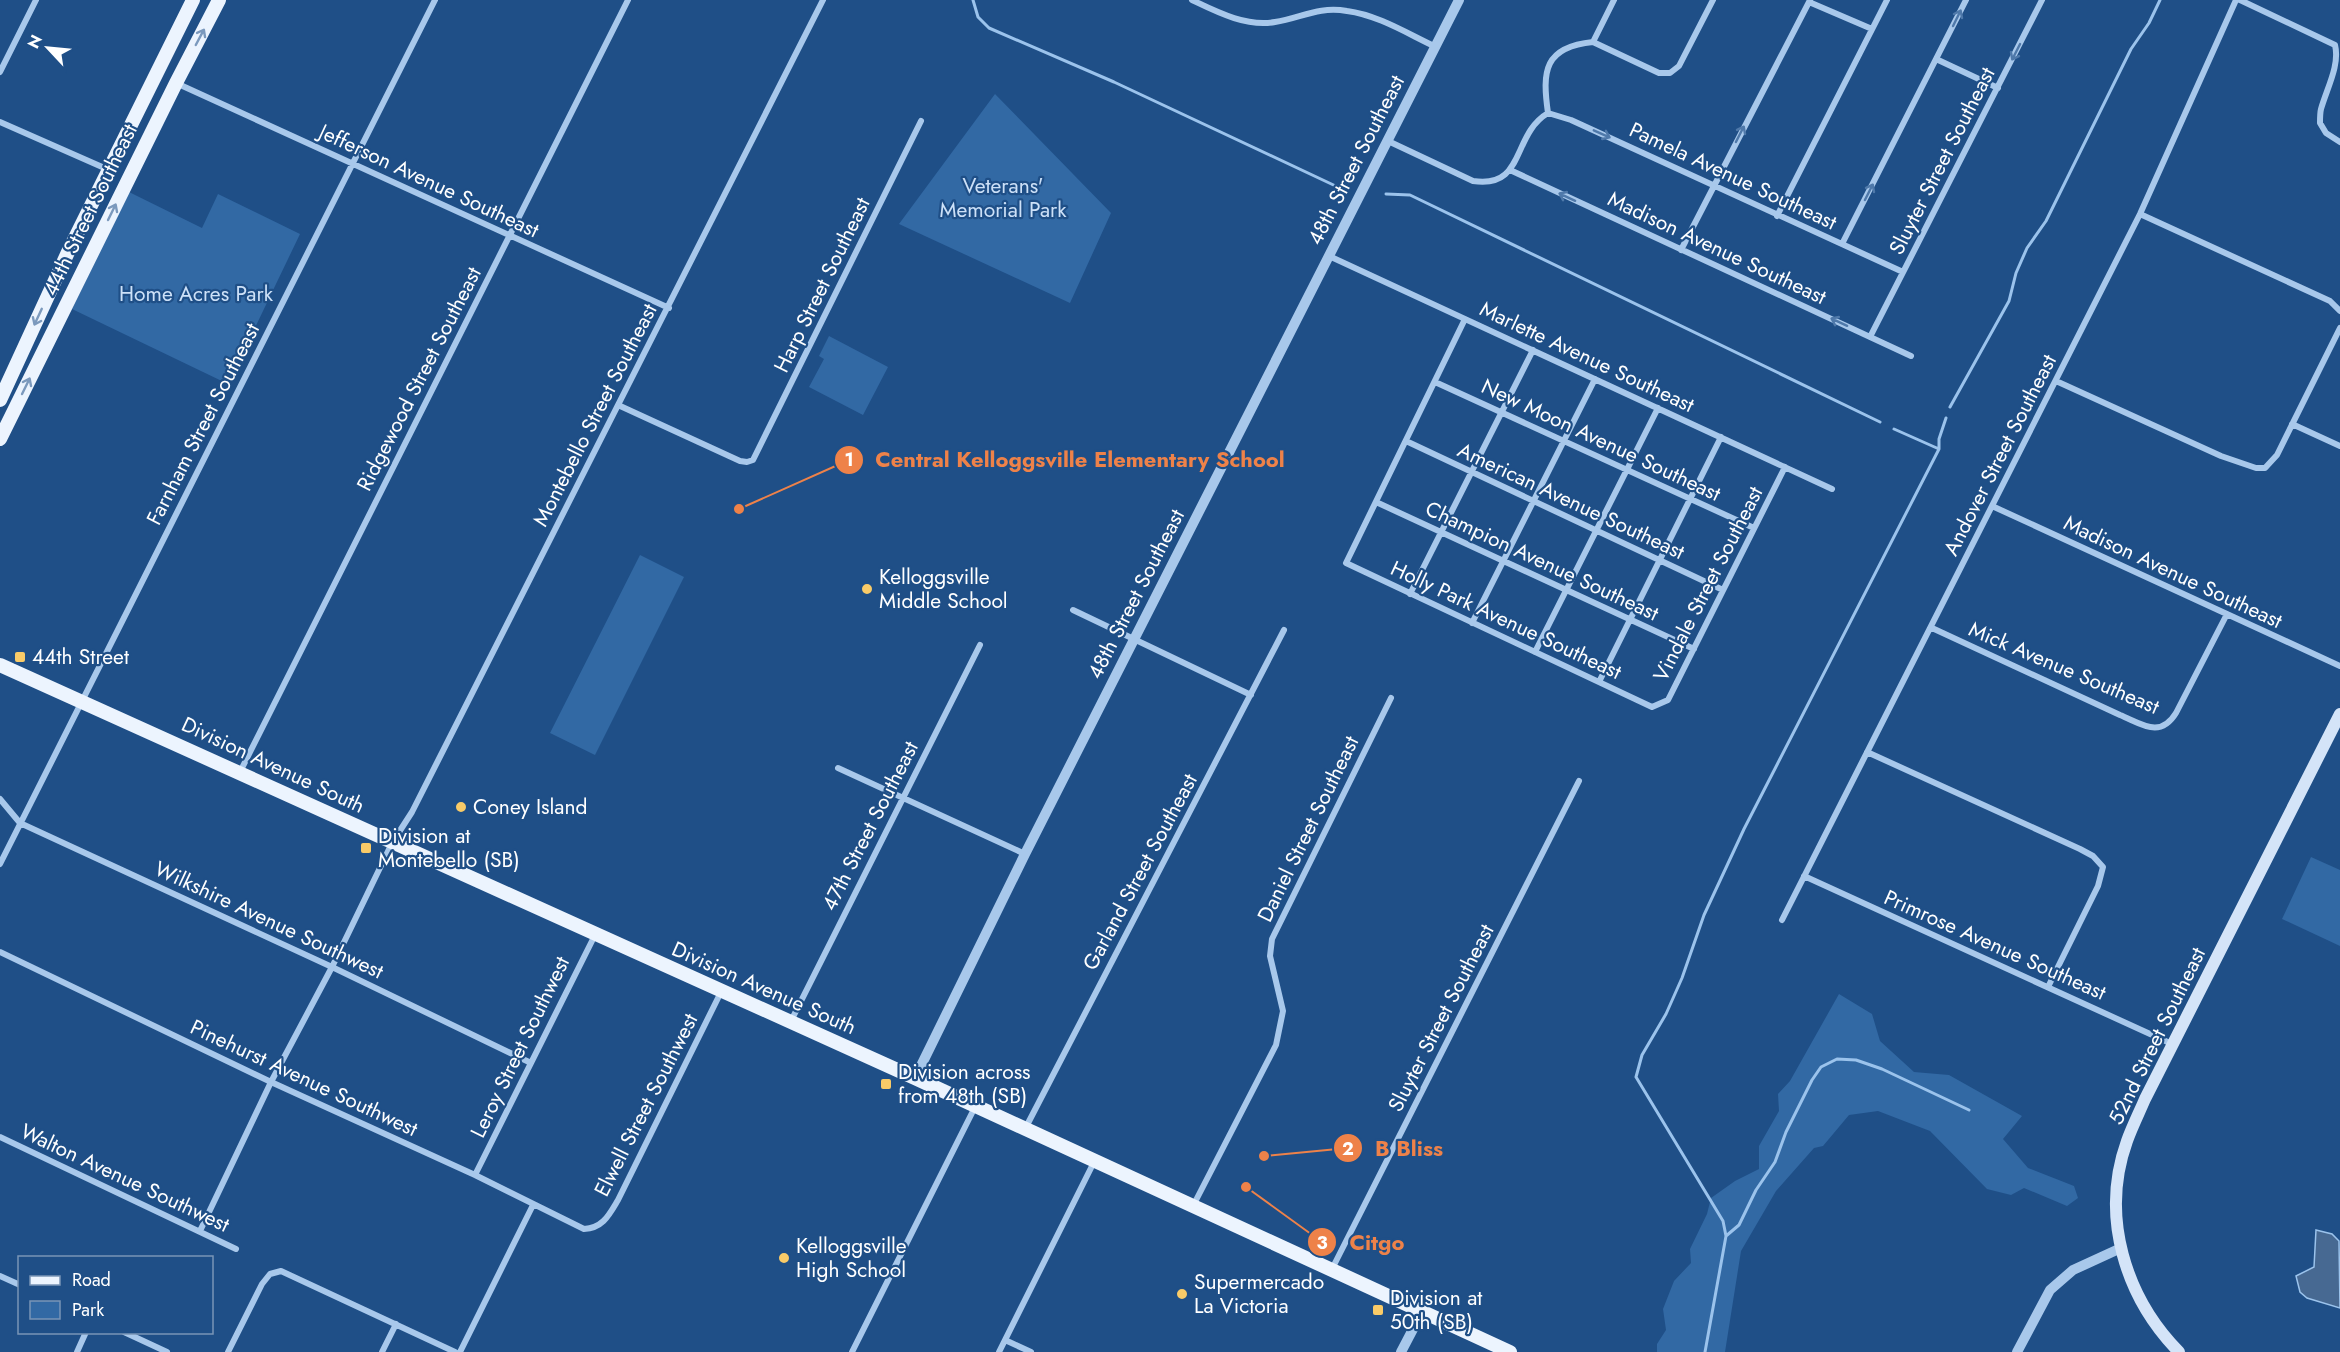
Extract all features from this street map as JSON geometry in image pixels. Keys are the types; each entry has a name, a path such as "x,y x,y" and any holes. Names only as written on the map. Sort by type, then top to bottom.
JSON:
{"main road":[{"name":"44th Street Southeast","path":"0,400 146,93 193,0"},
{"name":"44th Street Southeast","path":"0,439 219,0"},
{"path":"166,54 169,76 176,83"},
{"path":"146,93 155,102 157,121"},
{"name":"Division Avenue South","path":"0,665 915,1078 1510,1352"},
{"name":"52nd Street Southeast","path":"2179,1352 2152,1322 2129,1277 2121,1248 2116,1207 2121,1164 2127,1142 2173,1044 2340,714"}],"street":[{"path":"0,72 36,0"},
{"name":"Farnham Street Southeast","path":"0,864 435,0"},
{"name":"Ridgewood Street Southeast","path":"240,772 628,0"},
{"name":"Montebello Street Southeast","path":"200,1231 271,1082 332,967 392,843 412,812 823,0"},
{"path":"1192,0 1220,13 1251,22 1275,22 1303,13 1347,11 1367,16 1436,47"},
{"name":"48th Street Southeast","path":"915,1078 1026,854 1459,0"},
{"path":"1593,42 1614,0"},
{"path":"1388,141 1473,181 1494,183 1502,179 1510,170 1533,126 1548,113 1545,77 1558,53 1573,44 1593,42 1659,73 1670,73 1679,66 1713,0"},
{"path":"1777,216 1887,0"},
{"path":"1842,244 1966,0"},
{"name":"Sluyter Street Southeast","path":"1870,337 2042,0"},
{"path":"2238,0 2335,45 2340,52 2338,70 2322,108 2320,123 2326,133 2340,142"},
{"name":"Andover Street Southeast","path":"1782,920 2140,214 2238,0"},
{"path":"1333,1 1333,10"},
{"path":"1682,250 1809,1 1872,30"},
{"path":"1936,59 1998,88"},
{"name":"Jefferson Avenue Southeast","path":"176,83 509,237 669,308"},
{"name":"Pamela Avenue Southeast","path":"1548,113 1571,120 1903,272"},
{"name":"Harp Street Southeast","path":"618,405 740,461 750,461 757,452 921,122"},
{"path":"0,123 109,170"},
{"name":"Madison Avenue Southeast","path":"1510,170 1911,356"},
{"path":"2140,214 2331,301 2340,311"},
{"name":"Marlette Avenue Southeast","path":"1329,256 1832,489"},
{"path":"1376,502 1465,319"},
{"path":"2056,381 2184,440 2256,468 2265,468 2271,463 2292,424 2340,328"},
{"path":"1410,594 1533,350"},
{"path":"1472,622 1595,379"},
{"name":"New Moon Avenue Southeast","path":"1435,382 1754,528"},
{"path":"1535,652 1658,408"},
{"path":"2292,424 2340,446"},
{"path":"1599,682 1721,437"},
{"name":"American Avenue Southeast","path":"1406,441 1723,590"},
{"name":"Vindale Street Southeast","path":"1652,707 1668,700 1785,467"},
{"name":"Champion Avenue Southeast","path":"1376,502 1694,649"},
{"name":"Holly Park Avenue Southeast","path":"1376,502 1346,563 1652,707"},
{"name":"Madison Avenue Southeast","path":"1992,506 2340,666"},
{"path":"1073,610 1251,695"},
{"name":"Mick Avenue Southeast","path":"1932,628 2130,719 2151,728 2161,728 2170,723 2176,713 2227,614"},
{"name":"Garland Street Southeast","path":"1025,1129 1284,630"},
{"name":"47th Street Southeast","path":"790,1023 980,645"},
{"name":"Daniel Street Southeast","path":"1193,1207 1276,1045 1283,1011 1270,956 1272,939 1391,698"},
{"path":"1868,752 2080,849 2094,856 2103,867 2098,886 2048,987"},
{"path":"838,768 1026,854"},
{"name":"Sluyter Street Southeast","path":"1331,1270 1579,781"},
{"name":"Wilkshire Avenue Southwest","path":"0,798 20,823 531,1062"},
{"name":"Primrose Avenue Southeast","path":"1804,876 2173,1044"},
{"name":"Leroy Street Southwest","path":"475,1175 595,934"},
{"name":"Pinehurst Avenue Southwest","path":"0,952 271,1082 475,1175 584,1230 594,1228"},
{"name":"Elwell Street Southwest","path":"594,1228 607,1219 618,1200 722,991"},
{"path":"852,1352 975,1107"},
{"name":"Walton Avenue Southwest","path":"0,1137 236,1249"},
{"path":"999,1352 1095,1161"},
{"path":"460,1352 533,1205"},
{"path":"2017,1352 2050,1290 2073,1270 2121,1248"},
{"path":"228,1352 262,1284 270,1274 281,1271 455,1352"},
{"path":"0,1276 18,1284"},
{"path":"1401,1352 1422,1312"},
{"path":"382,1352 396,1324"},
{"path":"77,1352 86,1334"},
{"path":"128,1334 167,1352"},
{"path":"1005,1340 1031,1352"}],"green space":[{"name":"Veterans' Memorial Park","path":"995,94 1111,213 1070,303 899,224"},
{"name":"Home Acres Park","path":"129,192 202,228 218,194 300,234 228,384 72,309"},
{"path":"829,336 888,367 863,415 809,387 824,359 819,356"},
{"path":"640,555 684,577 595,755 550,733"},
{"path":"2311,857 2340,870 2340,946 2282,919"},
{"path":"1839,994 1872,1014 1880,1041 1914,1072 1949,1075 2022,1116 2003,1139 2028,1168 2074,1186 2078,1198 2067,1206 2024,1188 2011,1195 1987,1189 1930,1131 1878,1111 1849,1115 1823,1146 1814,1148 1776,1191 1741,1251 1725,1352 1657,1352 1657,1344 1666,1330 1663,1309 1674,1281 1691,1263 1690,1249 1707,1214 1711,1198 1735,1181 1759,1169 1759,1146 1779,1111 1778,1094 1790,1081"}],"shaded area":[{"path":"2316,1230 2332,1234 2339,1241 2340,1308 2307,1298 2300,1292 2296,1276 2314,1267"}],"waterway":[{"path":"973,0 978,17 989,28 1114,82 1342,189"},
{"path":"1950,407 2009,301 2016,273 2027,248 2046,221 2131,49 2149,23 2160,0"},
{"path":"1386,194 1410,195 1880,422"},
{"path":"1705,1352 1726,1236 1723,1221 1636,1077 1642,1055 1666,1014 1682,978 1704,915 1744,829 1939,449 1939,439 1946,418"},
{"path":"1894,429 1939,449"},
{"path":"1726,1236 1739,1225 1756,1190 1775,1162 1786,1132 1821,1067 1837,1059 1856,1060 1882,1069 1969,1110"}],"place":[{"name":"Central Kelloggsville Elementary School","path":"739,509"},
{"name":"Kelloggsville Middle School","path":"867,589"},
{"name":"44th Street","path":"20,657"},
{"name":"Coney Island","path":"461,807"},
{"name":"Division at Montebello (SB)","path":"366,848"},
{"name":"Division across from 48th (SB)","path":"886,1084"},
{"name":"B Bliss","path":"1264,1156"},
{"name":"Citgo","path":"1246,1187"},
{"name":"Kelloggsville High School","path":"784,1258"},
{"name":"Supermercado La Victoria","path":"1182,1294"},
{"name":"Division at 50th (SB)","path":"1378,1310"}]}
